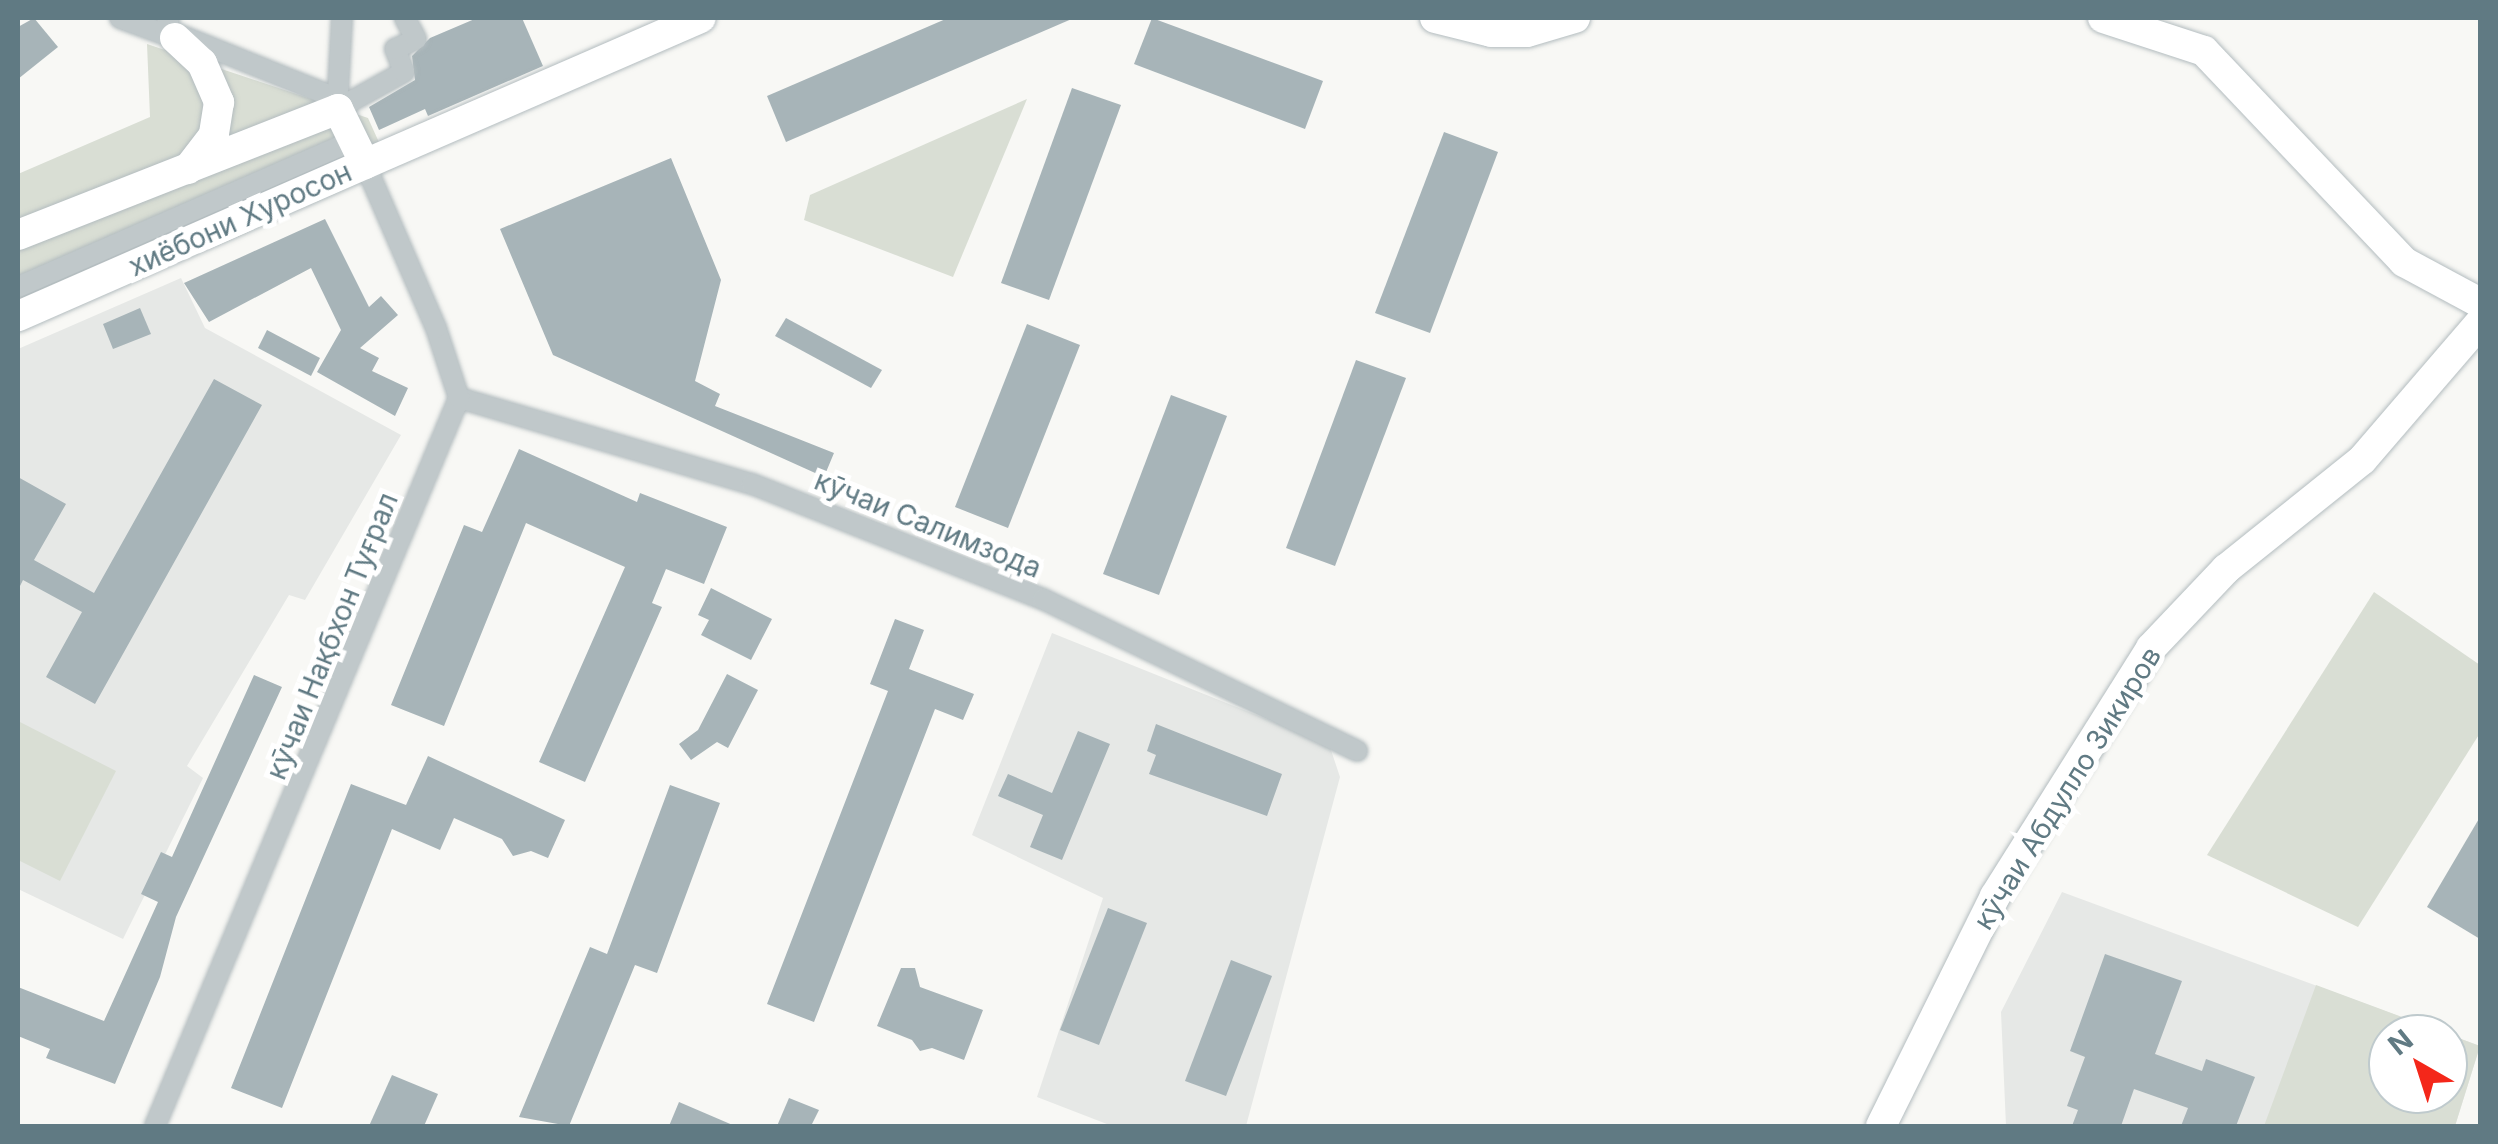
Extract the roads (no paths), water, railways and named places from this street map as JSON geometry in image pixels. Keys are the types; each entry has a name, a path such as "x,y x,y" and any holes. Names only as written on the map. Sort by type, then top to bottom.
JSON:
{"street":[{"path":"120,18 172,28 338,109"},
{"path":"338,109 342,18"},
{"path":"172,28 165,29 348,103 404,72 396,49 416,39 405,18"},
{"path":"18,287 701,18"},
{"path":"1435,18 1509,32 1575,18"},
{"path":"2103,18 2204,51 2404,262 2480,303"},
{"path":"172,28 202,62 219,102 206,150 180,175"},
{"path":"18,235 180,175 338,109"},
{"name":"хиёбони Хуросон","path":"18,316 360,152 338,109"},
{"path":"360,152 436,328 459,398"},
{"name":"кӯчаи Абдулло Зикиров","path":"1881,1126 1995,896 2151,648 2226,569 2362,460 2480,323"},
{"name":"кӯчаи Салимзода","path":"459,398 752,484 1043,599 1357,751"},
{"name":"кӯчаи Нақбхон Туғрал","path":"155,1126 459,398"}]}
